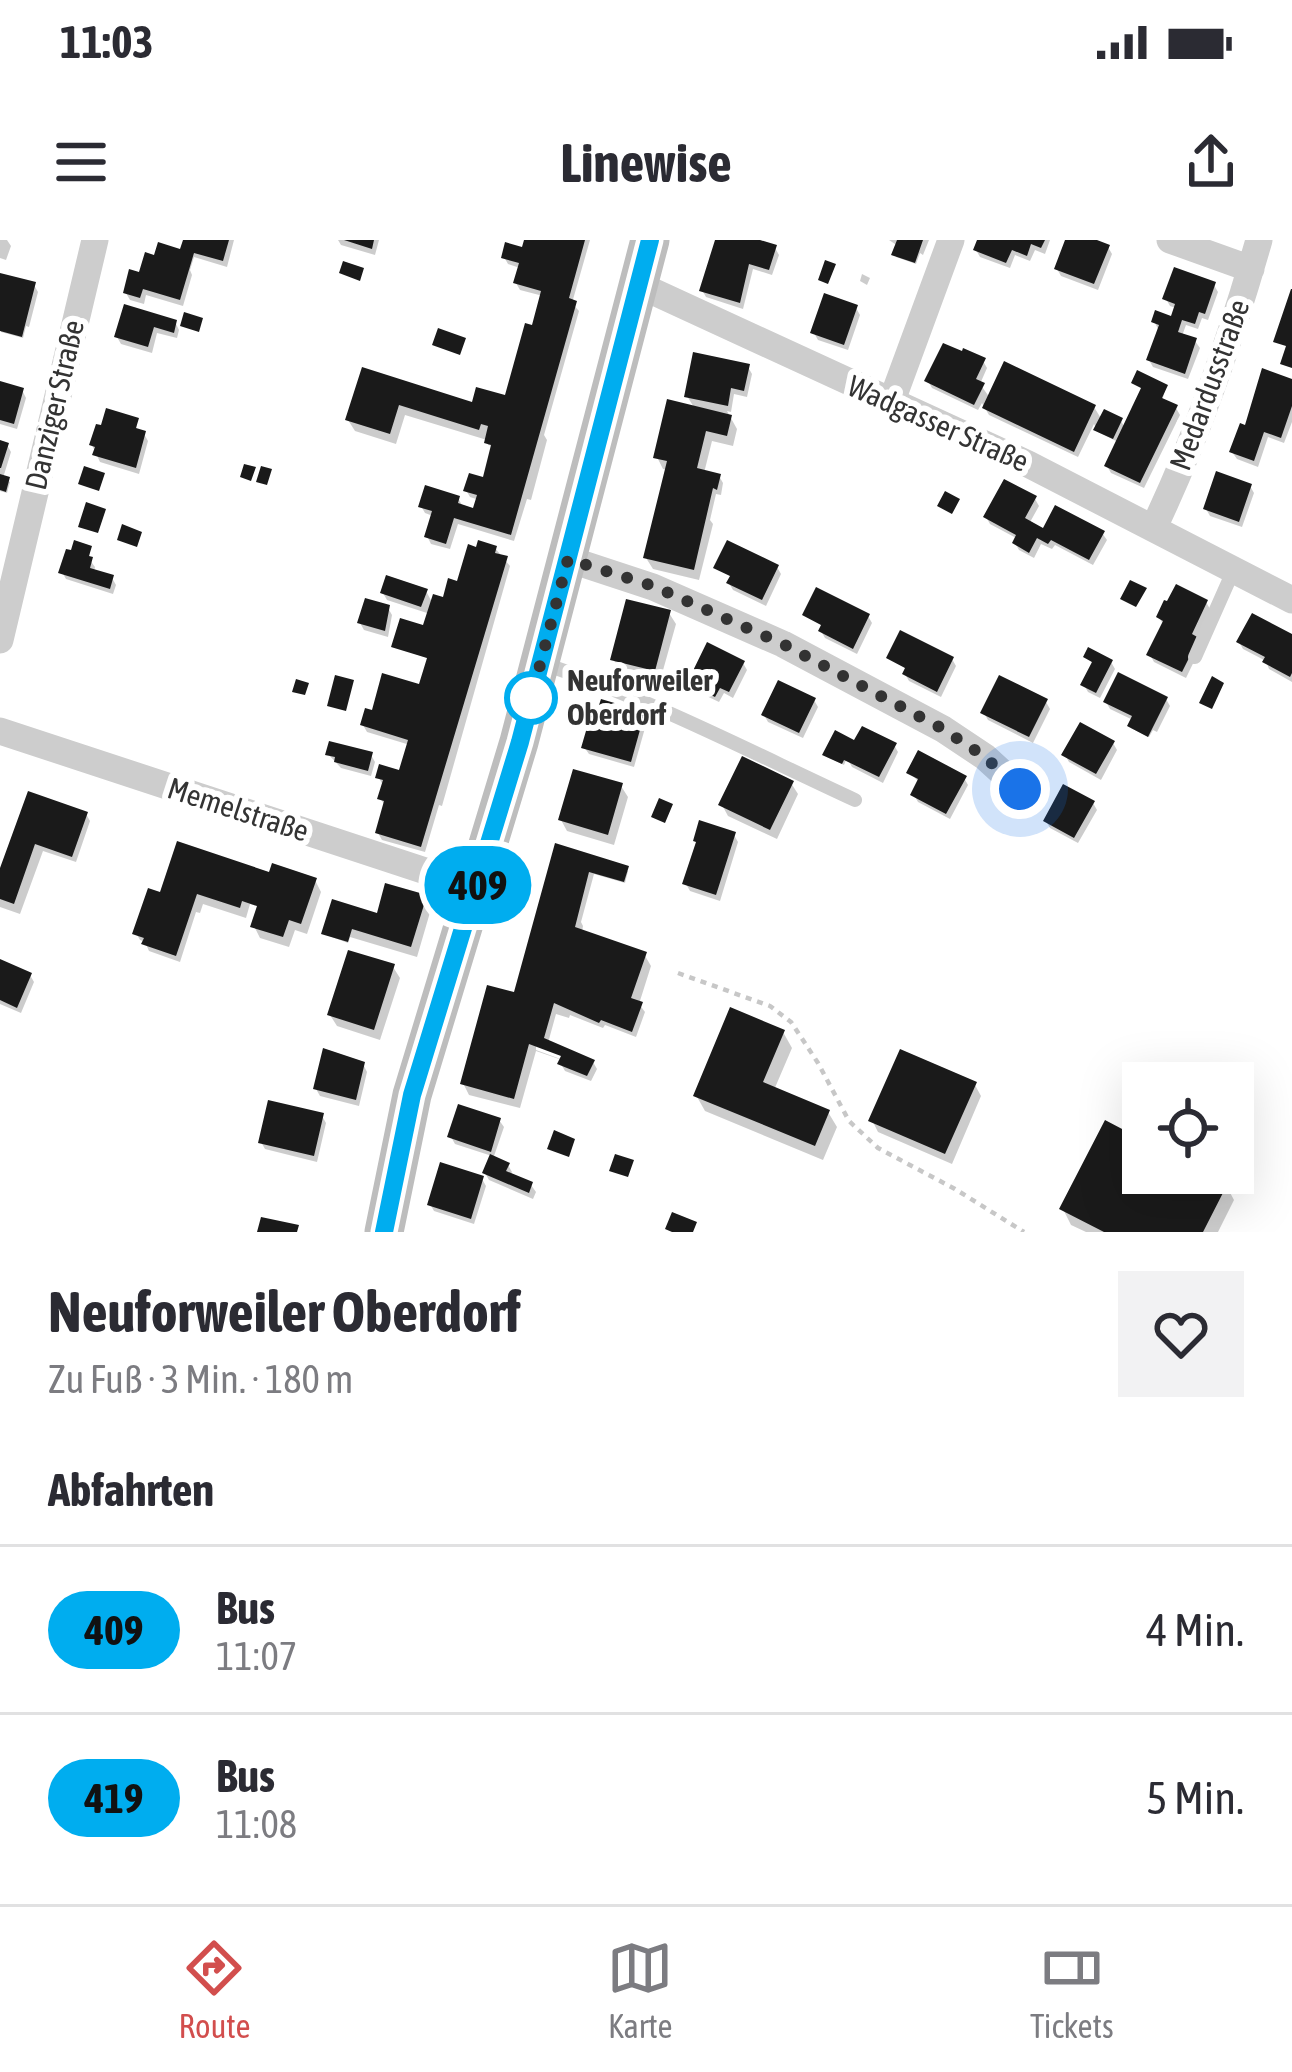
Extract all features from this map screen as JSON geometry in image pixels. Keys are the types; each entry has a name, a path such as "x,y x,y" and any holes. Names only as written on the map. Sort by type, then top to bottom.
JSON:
{"main road":[{"path":"383,1232 418,1073 477,888 540,663 650,240"}],"street":[{"name":"Danziger Straße","path":"0,640 95,240"},
{"path":"891,403 951,240"},
{"path":"1170,240 1251,269"},
{"name":"Medardusstraße","path":"1154,527 1184,465 1220,368 1259,240"},
{"name":"Wadgasser Straße","path":"639,285 1028,464 1292,600"},
{"path":"568,559 653,586 783,644 943,729 985,757 1020,789"},
{"name":"Memelstraße","path":"0,731 477,888"}],"lane":[{"path":"1195,657 1234,569"},
{"path":"540,663 654,706 855,800"}],"path":[{"path":"678,973 770,1006 791,1022 849,1121 878,1148 1024,1232"}],"building":[{"path":"183,240 229,240 223,261 194,253 180,300 143,289 140,298 123,293 129,269 139,272 145,252 154,255 158,242 180,249"},
{"path":"344,240 374,240 372,249"},
{"path":"524,240 585,240 569,298 577,301 511,535 454,518 446,544 424,537 432,511 418,507 425,485 460,496 458,503 473,508 477,495 463,491 469,473 483,477 491,445 484,443 488,426 481,424 479,430 399,405 390,434 345,420 362,367 472,402 476,387 505,395 525,323 532,325 541,291 513,283 519,263 501,258 505,242 522,247"},
{"path":"715,240 760,240 777,245 769,270 749,264 740,303 699,291"},
{"path":"897,240 923,240 915,263 891,255"},
{"path":"977,240 1045,240 1041,248 1031,244 1027,256 1012,250 1006,263 973,250"},
{"path":"1065,240 1110,245 1094,284 1054,269"},
{"path":"825,260 836,264 828,284 818,280"},
{"path":"343,261 364,268 360,281 339,273"},
{"path":"1174,267 1216,282 1205,314 1199,312 1195,324 1182,320 1178,332 1197,338 1185,374 1146,360 1159,325 1151,322 1155,310 1171,316 1175,304 1162,299"},
{"path":"0,273 36,282 22,337 0,331"},
{"path":"1291,289 1292,368 1280,364 1286,346 1273,342"},
{"path":"824,293 858,305 844,345 810,333"},
{"path":"124,304 177,320 174,333 154,327 148,347 114,337"},
{"path":"184,312 203,318 199,332 180,326"},
{"path":"438,328 466,338 460,355 432,345"},
{"path":"943,343 986,358 976,379 985,383 974,405 924,381"},
{"path":"693,352 750,364 744,391 731,388 728,406 684,397"},
{"path":"1004,361 1096,405 1074,452 982,408"},
{"path":"1262,368 1292,379 1292,406 1281,438 1264,432 1254,461 1229,452 1240,423 1245,425"},
{"path":"1137,370 1168,385 1162,398 1178,405 1140,483 1104,466 1141,388 1131,383"},
{"path":"0,381 24,388 14,424 0,420"},
{"path":"667,399 732,415 727,436 706,431 697,468 721,474 717,490 713,488 694,570 643,558 667,461 653,458"},
{"path":"106,408 139,418 136,428 146,431 136,468 92,455 95,447 89,445"},
{"path":"1104,409 1123,418 1113,439 1093,430"},
{"path":"0,440 9,443 1,468 0,468"},
{"path":"244,464 256,467 251,481 240,477"},
{"path":"84,466 105,473 99,491 78,484"},
{"path":"261,466 272,469 267,485 256,482"},
{"path":"1216,471 1252,484 1239,522 1203,509"},
{"path":"0,474 10,477 6,492 0,490"},
{"path":"1004,479 1037,496 1025,518 1043,528 1055,505 1105,531 1089,560 1051,540 1048,544 1037,538 1029,553 1012,543 1016,535 983,517"},
{"path":"945,491 960,499 952,514 937,506"},
{"path":"86,502 106,509 98,533 78,527"},
{"path":"122,524 142,532 137,547 117,540"},
{"path":"74,540 92,546 90,568 114,575 110,589 58,573"},
{"path":"478,540 497,546 495,553 508,556 421,847 375,833 384,801 377,799 383,780 375,778 379,764 399,770 408,740 360,725 365,708 372,710 382,673 419,684 427,658 391,647 400,618 423,625 433,594 443,597 448,578 457,581 468,544 476,547"},
{"path":"727,540 779,565 762,600 726,583 730,576 713,568"},
{"path":"386,575 428,589 421,607 380,593"},
{"path":"1130,580 1147,588 1136,607 1120,599"},
{"path":"1176,584 1208,600 1192,634 1199,638 1182,672 1146,655 1163,621 1156,617"},
{"path":"816,587 870,614 853,649 818,631 821,625 802,615"},
{"path":"365,598 390,605 385,631 357,623"},
{"path":"626,599 671,610 655,671 610,660"},
{"path":"1252,613 1292,634 1290,677 1236,642"},
{"path":"900,630 954,657 937,692 902,674 905,668 886,658"},
{"path":"707,642 745,661 729,692 720,688 715,697 687,683"},
{"path":"1088,647 1113,660 1096,693 1080,685 1092,662 1083,657"},
{"path":"1118,672 1168,697 1148,737 1127,726 1132,716 1103,702"},
{"path":"335,675 354,680 346,711 327,706"},
{"path":"999,675 1048,699 1029,737 980,713"},
{"path":"1212,676 1224,683 1212,709 1199,703"},
{"path":"296,679 309,683 305,695 292,692"},
{"path":"778,680 816,698 799,733 761,715"},
{"path":"601,699 645,712 631,762 581,748 593,707 598,708"},
{"path":"1080,722 1115,741 1096,774 1061,755"},
{"path":"862,726 897,743 879,777 822,755 835,730 854,740"},
{"path":"329,741 373,752 368,771 334,762 335,757 325,755"},
{"path":"918,750 967,776 946,814 910,795 918,779 906,773"},
{"path":"742,756 794,781 770,830 718,805"},
{"path":"573,769 623,783 608,835 558,820"},
{"path":"1063,784 1095,801 1074,838 1043,821"},
{"path":"28,791 88,812 72,857 35,844 14,904 0,899 0,868"},
{"path":"659,798 673,804 665,823 651,817"},
{"path":"699,820 736,832 716,895 682,884"},
{"path":"177,841 269,872 272,863 317,878 301,924 289,920 283,937 250,927 257,906 242,901 240,908 197,894 176,956 141,944 144,938 132,934 148,888 160,892"},
{"path":"555,843 629,866 624,882 589,872 575,927 647,952 631,998 643,1002 632,1032 554,1003 544,1038 595,1060 587,1076 557,1064 561,1056 529,1044 514,1099 460,1084 487,985 514,992"},
{"path":"385,883 427,895 411,947 352,929 348,942 321,934 332,899 377,913"},
{"path":"348,950 395,964 374,1030 327,1015"},
{"path":"0,959 32,973 17,1008 0,1000"},
{"path":"730,1007 785,1030 763,1082 830,1110 815,1146 693,1096"},
{"path":"323,1048 365,1062 356,1100 313,1089"},
{"path":"900,1049 977,1082 945,1154 868,1121"},
{"path":"268,1100 324,1113 314,1156 258,1143"},
{"path":"458,1104 501,1118 491,1152 447,1137"},
{"path":"1105,1120 1122,1129 1122,1194 1222,1194 1203,1232 1104,1232 1059,1209"},
{"path":"554,1130 575,1139 569,1157 547,1149"},
{"path":"490,1154 510,1163 506,1171 533,1182 529,1193 482,1173"},
{"path":"615,1154 634,1160 628,1177 609,1171"},
{"path":"440,1162 484,1176 471,1219 427,1205"},
{"path":"672,1212 697,1222 693,1232 665,1229"},
{"path":"261,1217 299,1225 297,1232 257,1232"}],"bus line":[{"name":"409","path":"384,1232 412,1095 520,742 650,240"}],"place":[{"name":"Neuforweiler Oberdorf","path":"531,698"}],"route":[{"path":"531,698 530,703 568,559 653,586 783,644 943,729 985,757 1020,789"}]}
